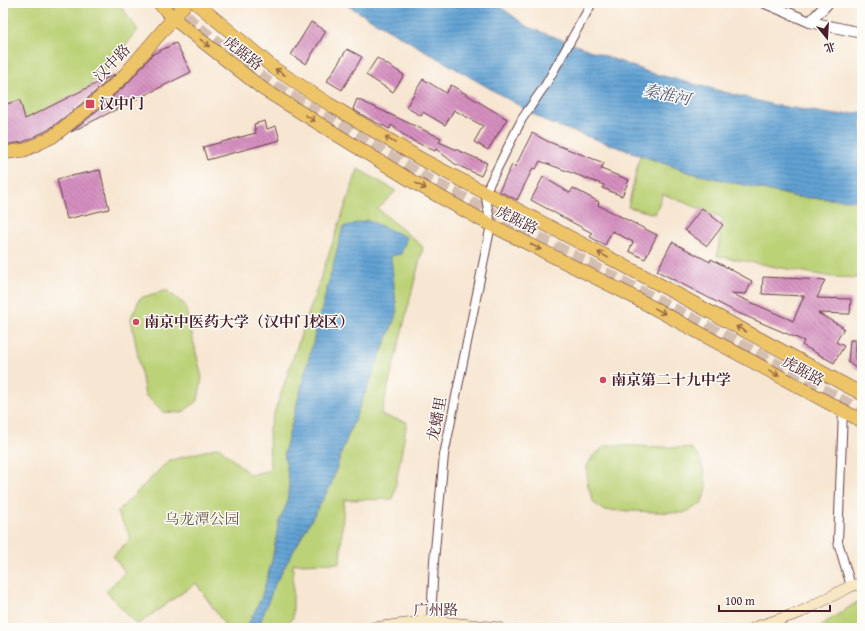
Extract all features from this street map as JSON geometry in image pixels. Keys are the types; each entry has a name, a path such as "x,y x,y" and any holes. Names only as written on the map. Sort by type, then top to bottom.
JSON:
{"main road":[{"name":"虎踞路","path":"159,3 174,19 263,89 415,183 491,225 626,293 862,421"},
{"name":"汉中路","path":"3,153 25,150 52,137 86,111 123,77 174,19 186,3"},
{"name":"虎踞路","path":"196,3 274,69 421,159 638,273 862,394"},
{"path":"851,586 862,575"},
{"path":"754,628 801,612 851,586 862,583"},
{"name":"广州路","path":"373,628 431,621 498,628"}],"street":[{"path":"765,3 810,22 862,33"},
{"path":"810,22 828,3"},
{"path":"491,225 485,193 522,119 546,84 591,5"},
{"name":"龙蟠里","path":"431,621 434,561 444,455 491,225"},
{"path":"843,411 838,542 851,586"}],"green space":[{"path":"3,3 118,3 138,30 110,65 74,100 3,129"},
{"path":"862,146 862,278 832,277 717,256 723,218 663,194 655,214 628,207 640,155 691,173 797,197 847,200"},
{"name":"乌龙潭公园","path":"358,169 396,191 378,209 423,247 381,415 407,422 393,499 344,500 340,563 293,564 293,618 282,628 227,628 196,583 137,625 106,591 125,572 113,556 131,538 117,512 168,461 219,447 250,475 270,470 269,428"},
{"path":"166,290 185,305 202,378 198,400 182,413 164,412 145,395 131,318 140,298"},
{"path":"607,445 691,448 700,458 704,472 707,489 701,504 684,513 603,510 594,503 587,483 587,466 593,456"},
{"path":"862,599 862,628 817,628"}],"water":[{"name":"秦淮河","path":"343,3 495,3 528,27 648,72 774,105 837,115 862,112 862,201 797,197 691,173 549,123"},
{"path":"367,220 407,237 401,254 391,256 397,313 342,451 331,485 275,584 258,628 246,628 261,599 272,560 279,522 287,503 289,482 284,453 343,227"}],"building":[{"path":"311,22 326,31 306,64 291,55"},
{"path":"176,43 191,72 71,132 128,83 153,54"},
{"path":"347,49 362,57 342,90 327,81"},
{"path":"377,58 404,75 393,92 366,75"},
{"path":"115,74 80,105 48,130 23,142 3,145 3,105 20,100 25,119"},
{"path":"423,79 446,93 451,85 507,119 488,150 474,142 483,126 454,110 445,125 423,112 421,116 406,107"},
{"path":"357,99 441,138 439,142 487,163 481,176 455,164 436,149 435,151 409,139 391,125 390,129 354,110 353,109"},
{"path":"265,121 267,129 276,126 280,140 207,160 203,147 256,133 254,124"},
{"path":"532,133 549,142 604,163 601,169 629,180 622,196 602,188 604,185 540,161 536,169 533,168 517,200 499,191 512,165 515,167"},
{"path":"100,170 109,209 67,219 57,179"},
{"path":"543,177 570,193 573,188 599,202 598,205 657,235 645,259 629,251 633,242 612,231 605,245 590,237 592,233 531,200"},
{"path":"702,208 723,225 707,246 685,230"},
{"path":"672,242 710,262 711,259 752,281 746,294 730,293 793,321 804,296 762,294 763,277 825,280 817,298 851,299 850,314 818,313 844,328 836,342 844,346 834,363 802,345 804,341 736,312 657,271"},
{"path":"850,340 855,340 854,358 862,363 862,366 858,370 848,362"}],"tunnel":[{"path":"171,3 197,27 267,82 421,176 724,336 862,412"}],"place":[{"name":"汉中门","path":"90,104"},
{"name":"南京中医药大学（汉中门校区）","path":"136,322"},
{"name":"南京第二十九中学","path":"603,380"}]}
